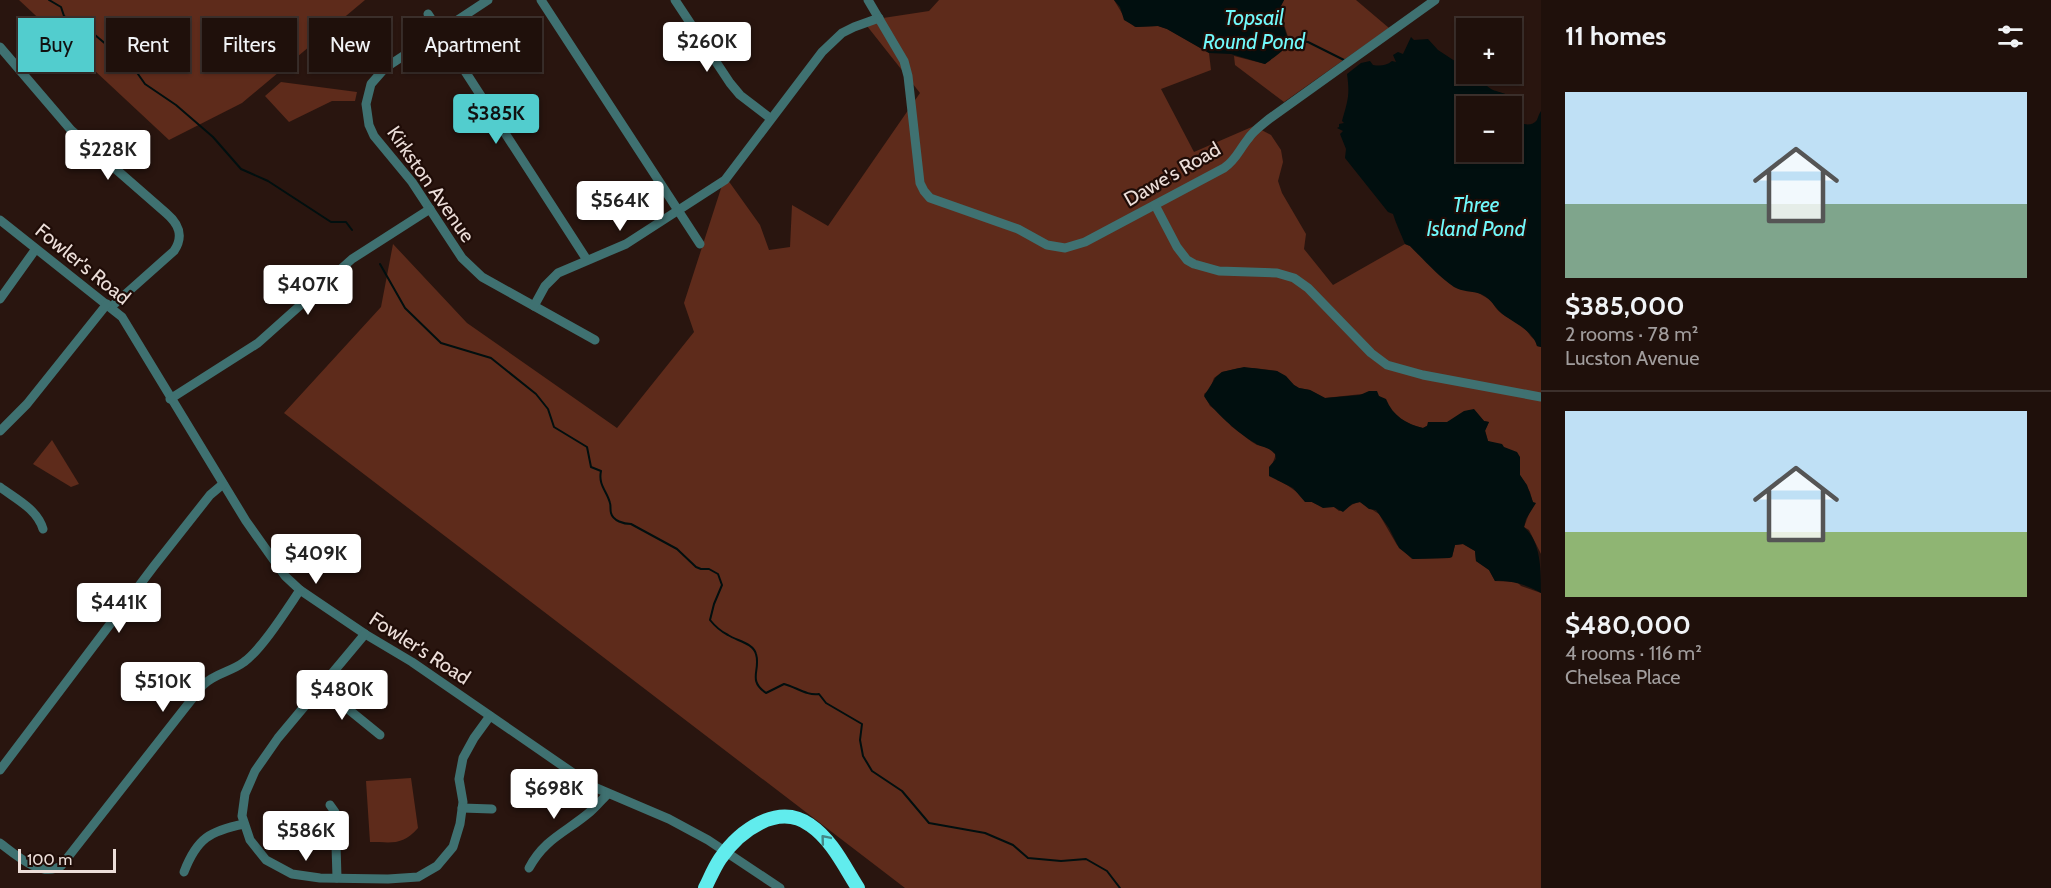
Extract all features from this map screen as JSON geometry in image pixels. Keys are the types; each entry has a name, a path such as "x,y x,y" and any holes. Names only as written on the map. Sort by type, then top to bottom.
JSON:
{"highway":[{"path":"705,888 726,850 748,830 773,817 796,818 809,824 820,833 839,857 858,888"}],"street":[{"name":"Kirkston Avenue","path":"460,18 488,0"},
{"path":"541,0 700,244"},
{"path":"675,0 730,83 740,95 770,118"},
{"path":"534,306 553,276 626,244 725,180 810,66 833,42 854,27 879,18 868,0"},
{"name":"Dawe's Road","path":"879,18 904,61 908,76 918,172 924,191 930,198 1018,229 1039,242 1055,247 1075,246 1085,242 1232,163 1247,139 1262,125 1434,0"},
{"path":"428,14 430,18"},
{"path":"0,47 71,130 166,213 180,233 179,243 171,255 109,305 27,404 0,431"},
{"name":"Kirkston Avenue","path":"403,56 376,76 367,94 369,126 374,136 412,182 462,258 475,271 595,340"},
{"path":"465,72 587,260"},
{"path":"1155,205 1177,247 1187,260 1219,271 1277,273 1294,278 1308,288 1371,354 1387,365 1423,375 1541,397"},
{"path":"170,399 258,343 352,259 430,209"},
{"name":"Fowler's Road","path":"0,220 35,250 109,305 125,321 223,484 285,576 300,590 365,634 412,662 587,784 669,819 726,850 780,888"},
{"path":"0,299 35,250"},
{"path":"0,770 154,566 210,495 223,484"},
{"path":"0,487 33,511 43,529"},
{"path":"0,843 42,870 54,870 61,866 203,685 217,674 249,658 300,590"},
{"path":"365,634 278,738 255,771 245,794 242,816 250,840 266,860 292,874 337,878 418,877 437,866 453,847 460,824 462,808 459,779 463,758 490,716"},
{"path":"321,687 380,735"},
{"path":"529,868 538,853 608,794"},
{"path":"330,805 335,812 337,878"},
{"path":"462,808 492,809"},
{"path":"184,872 189,858 209,834 244,824"}],"shaded area":[{"path":"19,0 365,0 344,18 309,18 309,47 297,57 297,18 202,18 202,72 279,72 242,103 169,140 94,70 94,18 38,18"},
{"path":"939,0 1114,0 1126,20 1135,27 1158,26 1167,29 1209,53 1211,70 1161,89 1194,152 1254,126 1271,135 1281,150 1283,162 1278,181 1282,193 1306,234 1304,249 1333,285 1405,244 1429,264 1492,301 1497,310 1522,326 1536,341 1537,346 1541,347 1541,554 1529,530 1524,527 1533,503 1530,492 1520,475 1517,453 1488,441 1485,430 1489,422 1484,421 1476,412 1468,411 1448,422 1423,428 1398,416 1379,396 1362,394 1325,398 1310,390 1299,388 1277,371 1254,368 1239,368 1222,372 1214,378 1210,389 1204,394 1210,406 1224,416 1231,426 1252,442 1269,447 1276,454 1272,465 1277,480 1310,501 1334,507 1339,511 1360,502 1379,514 1397,545 1412,559 1449,558 1452,557 1455,545 1463,544 1475,551 1476,561 1489,570 1495,581 1517,582 1521,586 1541,593 1541,888 905,888 284,413 381,307 393,244 467,323 617,428 694,332 684,303 725,176 760,225 769,250 790,247 792,205 828,226 920,93 867,26 883,18 929,11"},
{"path":"1284,0 1356,0 1389,28 1284,102 1235,65 1234,56 1265,64 1289,40 1279,9"},
{"path":"281,82 357,92 355,101 332,101 289,122 265,96"},
{"path":"52,440 79,484 71,487 33,464"},
{"path":"411,778 418,828 402,840 370,842 366,781"}],"water":[{"name":"Topsail Round Pond","path":"1114,0 1284,0 1279,10 1288,42 1282,51 1265,64 1231,54 1209,53 1167,29 1158,26 1136,27 1124,20 1120,7"},
{"name":"Three Island Pond","path":"1411,37 1414,40 1428,39 1438,50 1456,62 1456,84 1486,85 1508,96 1456,96 1456,162 1522,162 1522,123 1531,124 1537,120 1541,111 1541,347 1537,346 1528,332 1502,313 1485,296 1454,287 1405,244 1393,214 1388,212 1345,158 1346,149 1340,134 1343,131 1337,128 1339,124 1344,123 1342,121 1348,93 1347,74 1361,63 1370,61 1373,65 1387,64 1392,61 1396,62 1393,55 1398,52 1403,54"},
{"path":"1244,367 1277,371 1299,388 1310,390 1325,398 1377,391 1379,396 1386,399 1392,410 1401,418 1423,428 1428,422 1447,422 1464,411 1474,409 1484,421 1489,422 1485,431 1488,441 1502,444 1517,452 1520,457 1520,475 1527,485 1533,502 1536,503 1524,527 1530,533 1537,548 1541,593 1519,584 1495,581 1489,570 1476,561 1475,551 1463,544 1455,545 1452,557 1449,558 1413,559 1399,548 1389,528 1376,510 1369,509 1360,502 1352,504 1343,512 1334,507 1323,508 1312,502 1305,502 1293,488 1269,476 1269,467 1276,459 1275,454 1234,428 1204,396 1222,372"}],"waterway":[{"path":"49,0 61,7 64,16 95,35 133,67 145,84 176,105 213,137 241,169 268,181 331,222 346,222 352,230"},
{"path":"1289,40 1308,42 1344,60"},
{"path":"380,264 405,308 441,343 491,358 536,394 548,409 554,427 587,447 591,467 601,471 602,484 609,499 611,513 616,520 631,524 677,549 696,567 709,569 718,574 722,585 710,620 723,632 752,647 756,654 756,679 760,688 766,693 784,684 806,693 819,694 826,703 862,724 860,740 863,756 872,771 902,791 929,823 985,833 1013,845 1028,858 1061,861 1086,859 1107,871 1120,888"}]}
